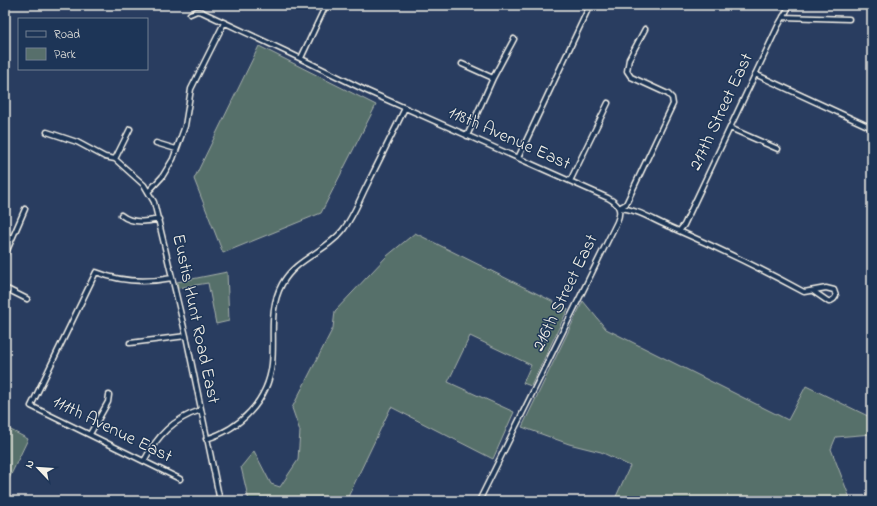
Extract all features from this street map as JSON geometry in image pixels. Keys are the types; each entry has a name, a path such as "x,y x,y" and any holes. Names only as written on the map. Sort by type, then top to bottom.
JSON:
{"street":[{"path":"301,58 326,5"},
{"path":"518,158 590,5"},
{"name":"217th Street East","path":"680,230 687,219 755,74 790,5"},
{"name":"118th Avenue East","path":"190,14 202,12 405,108 570,181 614,202 619,208 631,209 752,263 804,292 826,288 836,293 836,296 829,302 814,291"},
{"path":"783,17 849,19"},
{"path":"149,191 166,172 185,126 191,89 224,23"},
{"name":"216th Street East","path":"480,501 619,218 619,208 626,204 671,108 672,98 668,94 631,77 627,71 629,59 644,29"},
{"path":"467,136 493,78 514,39"},
{"path":"462,64 493,78"},
{"path":"755,74 872,128"},
{"path":"570,181 608,103"},
{"path":"206,439 222,434 235,426 250,412 263,394 269,379 272,364 273,307 282,283 299,263 332,241 347,224 405,108"},
{"path":"730,128 778,149"},
{"path":"47,132 77,142 105,157 115,159 130,129"},
{"path":"156,143 176,149"},
{"name":"Eustis Hunt Road East","path":"115,159 149,191 159,219 186,336 220,501"},
{"path":"5,255 25,209"},
{"path":"121,215 129,220 140,221 159,219"},
{"name":"111th Avenue East","path":"172,278 134,281 106,276 96,272 30,406 180,479"},
{"path":"5,288 27,298"},
{"path":"130,343 186,336"},
{"path":"90,434 108,402 109,395"},
{"path":"144,461 155,441 169,426 179,419 201,410"}],"green space":[{"path":"259,46 376,105 321,213 223,253 194,179"},
{"path":"415,233 568,309 531,386 523,383 531,365 470,336 448,382 514,412 493,459 391,407 346,501 249,501 241,467 254,451 271,484 280,487 298,460 300,431 292,408 333,328 335,311 387,256"},
{"path":"227,272 229,321 216,324 208,283 178,288 177,282"},
{"path":"583,301 606,329 788,420 806,386 872,418 872,434 836,437 831,449 851,501 614,501 630,466 601,452 569,444 522,427"},
{"path":"5,427 28,439 5,487"}]}
